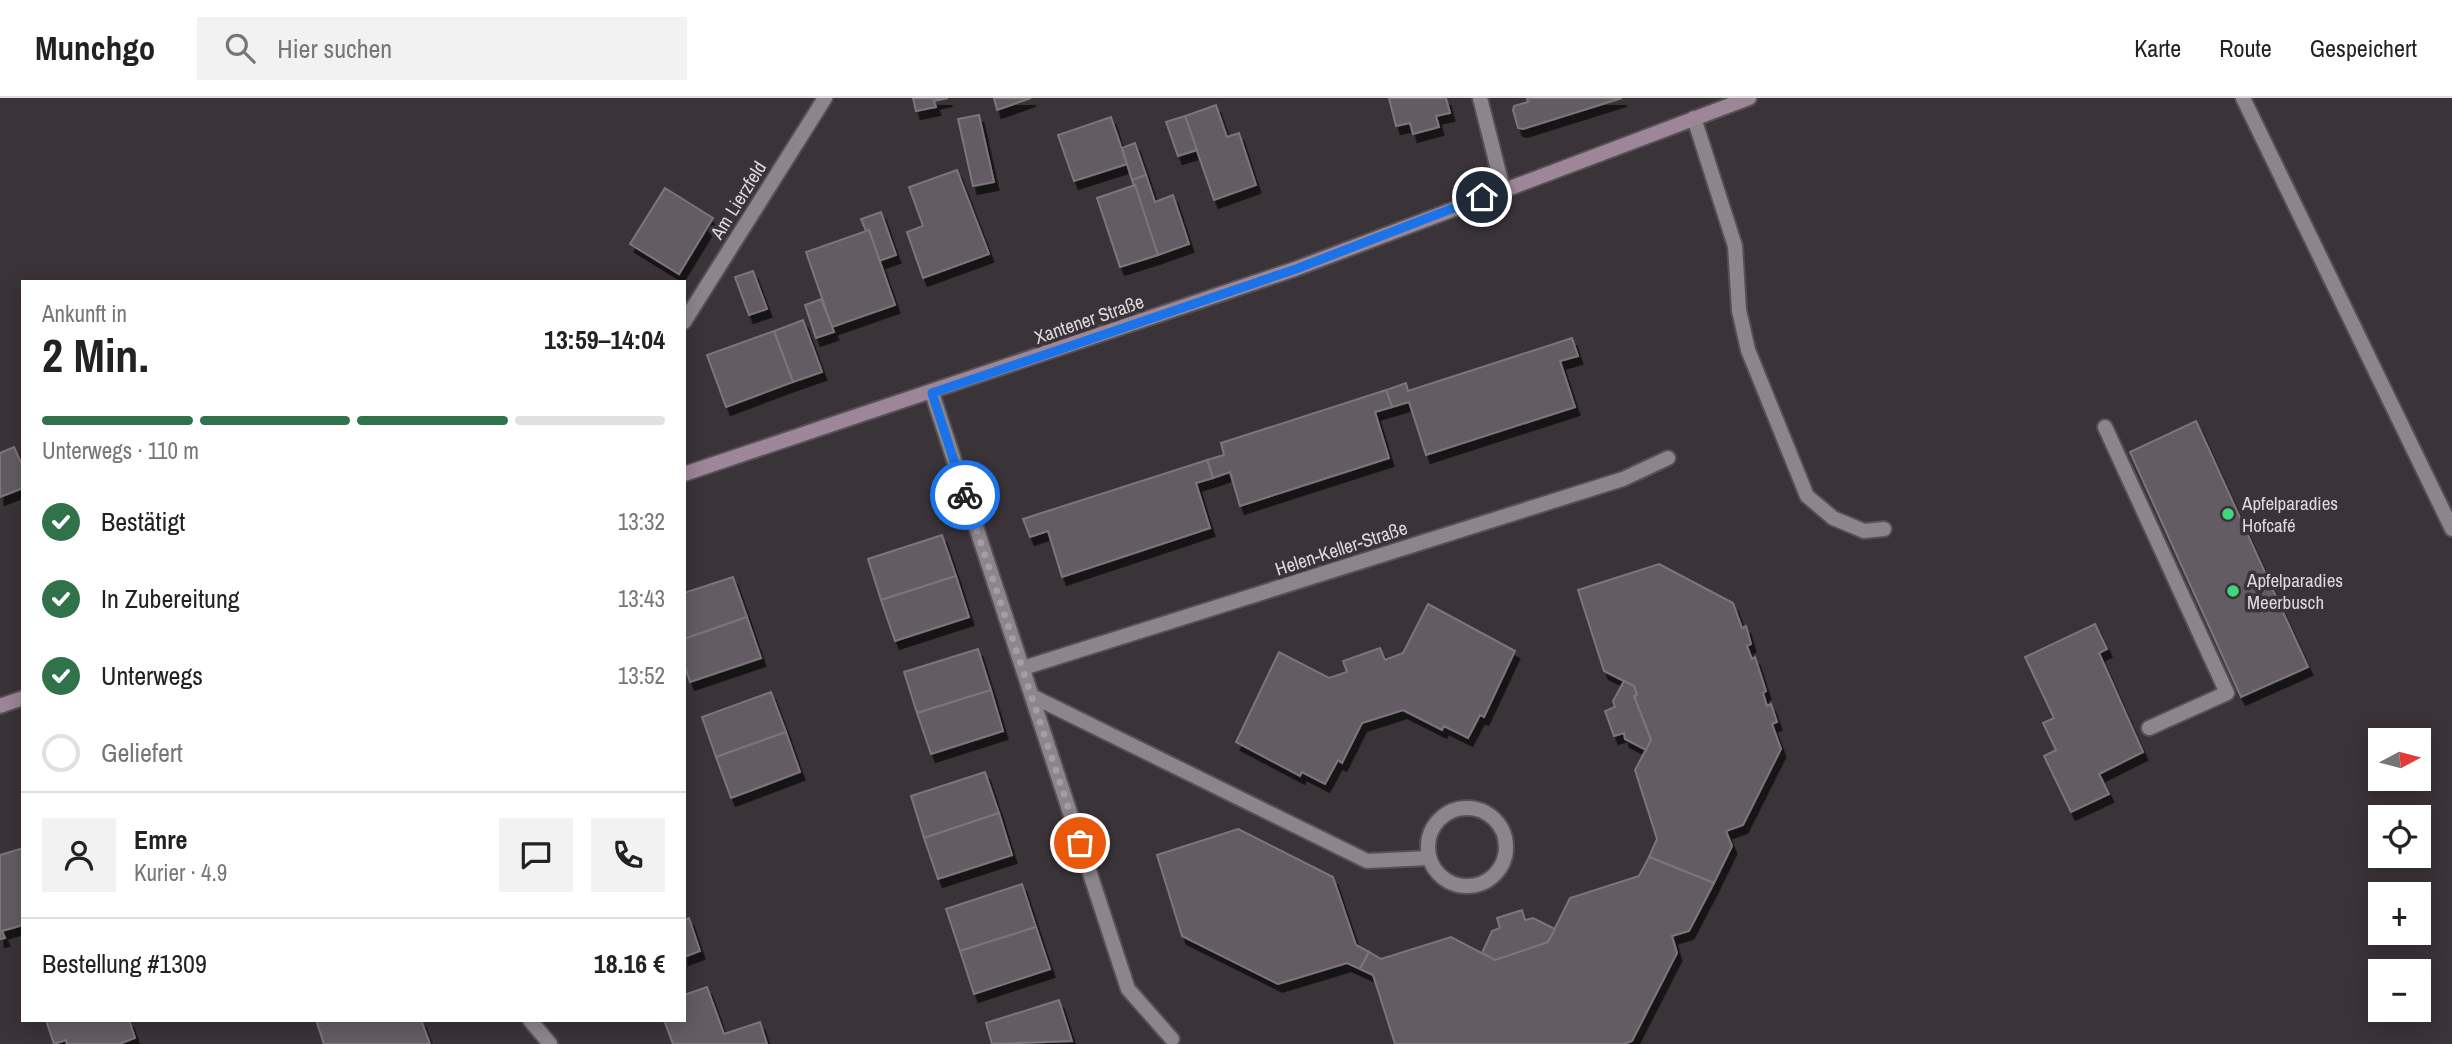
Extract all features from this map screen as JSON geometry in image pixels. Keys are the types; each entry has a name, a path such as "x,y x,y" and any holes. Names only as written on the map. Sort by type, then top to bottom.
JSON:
{"main road":[{"name":"Xantener Straße","path":"686,473 1296,269 1694,118 1720,103 1749,98"},
{"path":"0,706 21,699"}],"street":[{"name":"Am Lierzfeld","path":"686,319 825,98"},
{"path":"1480,98 1503,189"},
{"path":"2243,98 2452,529"},
{"path":"1694,118 1735,246 1739,310 1748,350 1807,496 1833,518 1864,531 1884,529"},
{"path":"932,393 1128,989 1172,1039"},
{"path":"2105,427 2227,693 2149,728"},
{"name":"Helen-Keller-Straße","path":"1023,668 1623,479 1668,458"},
{"path":"1032,696 1367,861 1429,858"},
{"path":"1460,809 1473,809 1487,814 1502,831 1506,846 1504,861 1494,876 1477,885 1450,883 1439,876 1429,858 1427,849 1434,825 1446,814 1460,809"},
{"path":"532,1022 550,1044"}],"building":[{"path":"913,98 948,98 934,101 936,107 916,111"},
{"path":"994,98 1031,98 997,110"},
{"path":"1389,98 1446,98 1450,113 1436,116 1439,127 1413,134 1410,123 1396,126"},
{"path":"1527,98 1622,98 1523,129 1518,128 1514,106 1528,102"},
{"path":"1216,105 1227,137 1239,133 1256,185 1214,200 1185,116"},
{"path":"979,115 994,182 973,186 958,119"},
{"path":"1185,116 1197,150 1178,156 1166,122"},
{"path":"1111,117 1127,164 1074,181 1058,135"},
{"path":"1135,143 1146,175 1132,180 1122,148"},
{"path":"957,170 989,254 923,278 907,232 923,226 909,187"},
{"path":"1146,175 1155,202 1173,195 1189,244 1158,255 1132,180"},
{"path":"1135,185 1158,255 1120,267 1097,198"},
{"path":"665,188 713,218 679,274 630,244"},
{"path":"881,212 896,255 879,261 869,230 866,231 861,219"},
{"path":"869,230 895,305 832,327 806,252"},
{"path":"753,271 767,309 749,315 735,277"},
{"path":"821,299 834,332 816,338 805,305"},
{"path":"803,320 822,372 793,382 774,331"},
{"path":"774,331 793,382 726,407 707,355"},
{"path":"1572,338 1578,356 1560,361 1575,407 1426,455 1409,402 1392,407 1386,390 1406,383 1408,391"},
{"path":"1386,390 1392,407 1375,412 1389,458 1240,506 1230,472 1213,478 1207,460 1224,455 1221,443"},
{"name":"Apfelparadies Meerbusch","path":"2196,421 2308,667 2241,697 2130,452"},
{"path":"14,447 21,463 21,489 0,497 0,453"},
{"path":"1207,460 1213,478 1196,483 1210,528 1062,577 1048,531 1030,537 1023,519"},
{"path":"942,535 956,576 881,600 868,559"},
{"path":"1659,564 1733,603 1742,628 1746,626 1751,644 1747,646 1752,659 1755,657 1766,691 1763,693 1767,706 1771,704 1777,722 1772,724 1781,749 1743,825 1726,831 1732,846 1714,883 1649,857 1657,839 1635,770 1651,740 1634,696 1637,695 1634,686 1604,671 1578,590"},
{"path":"956,576 969,617 895,641 881,600"},
{"path":"733,577 747,617 686,638 686,592"},
{"path":"1428,604 1515,651 1484,717 1480,715 1468,738 1444,726 1442,730 1403,710 1362,723 1342,763 1338,760 1325,784 1302,772 1300,776 1236,742 1279,652 1329,678 1347,672 1343,661 1380,648 1385,660 1403,653"},
{"path":"747,617 761,658 690,682 686,670 686,638"},
{"path":"2095,624 2107,649 2099,653 2143,752 2099,774 2109,794 2071,812 2044,756 2056,750 2043,723 2054,718 2025,657"},
{"path":"978,649 991,690 917,713 904,672"},
{"path":"1624,681 1634,686 1637,695 1634,696 1651,740 1646,750 1625,739 1624,733 1614,736 1605,711 1615,707 1613,701"},
{"path":"991,690 1003,731 931,754 917,713"},
{"path":"771,692 786,732 716,757 702,717"},
{"path":"786,732 800,772 731,798 716,757"},
{"path":"985,772 999,813 924,838 911,796"},
{"path":"999,813 1012,855 938,879 924,838"},
{"path":"1238,829 1333,877 1356,945 1369,952 1360,969 1347,963 1278,984 1182,936 1157,855"},
{"path":"21,849 21,926 2,931 5,938 0,939 0,855"},
{"path":"1649,857 1714,883 1689,931 1672,936 1677,953 1632,1041 1624,1044 1395,1044 1373,975 1360,969 1369,952 1381,959 1451,937 1495,960 1548,942 1570,898 1639,876"},
{"path":"1022,884 1036,927 960,951 946,909"},
{"path":"1522,910 1525,920 1533,918 1555,929 1548,942 1495,960 1482,953 1492,931 1500,928 1497,918"},
{"path":"689,918 700,951 686,956 686,919"},
{"path":"1036,927 1050,969 974,994 960,951"},
{"path":"707,987 724,1034 760,1022 767,1044 673,1044 665,1022 686,1022 686,994"},
{"path":"1059,1000 1072,1041 992,1044 986,1023"},
{"path":"47,1022 130,1022 135,1038 119,1044 67,1044 66,1040 54,1044"},
{"path":"317,1022 422,1022 430,1044 324,1044"}],"way so far":[{"path":"965,495 1080,843"}],"place":[{"name":"Apfelparadies Hofcafé","path":"2228,514"},
{"name":"Apfelparadies Meerbusch","path":"2233,591"}],"route":[{"path":"965,495 932,393 1296,269 1482,197"}]}
